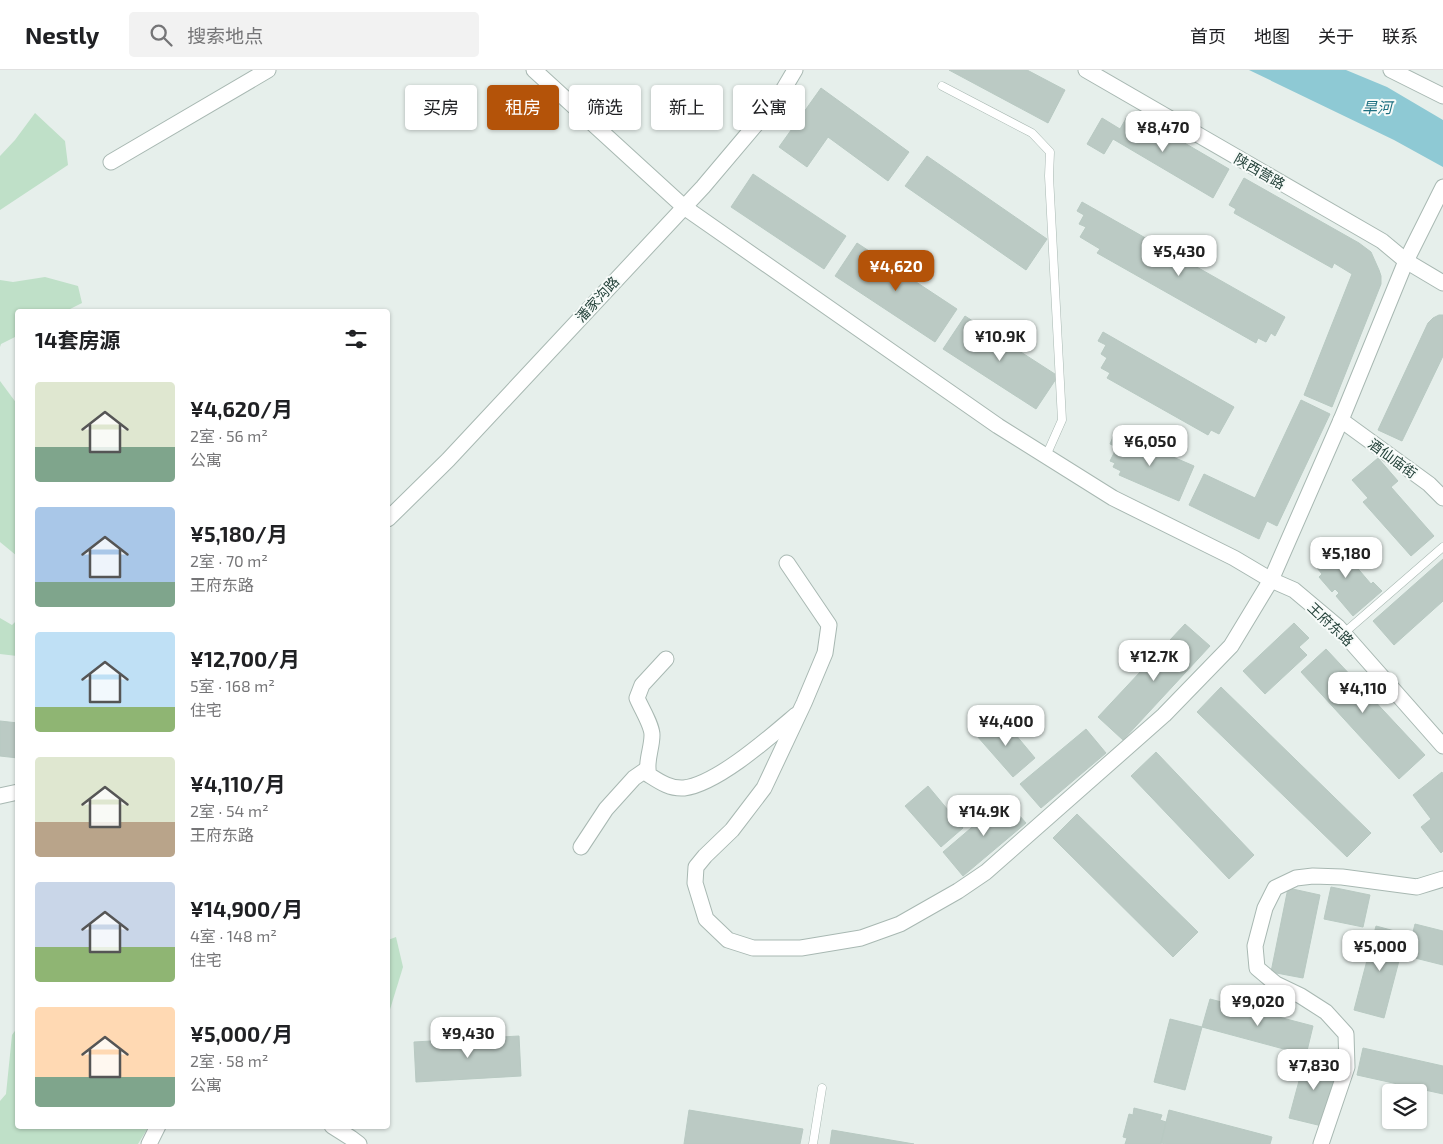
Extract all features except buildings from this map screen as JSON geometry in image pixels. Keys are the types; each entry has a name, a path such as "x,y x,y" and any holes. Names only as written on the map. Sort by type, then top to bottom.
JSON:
{"street":[{"path":"111,162 268,70"},
{"name":"王府东路","path":"534,70 684,207 998,426 1113,498 1234,558 1271,580 1294,590 1344,633 1443,746"},
{"name":"潘家沟路","path":"390,517 448,460 703,187 779,97 796,70"},
{"name":"陕西营路","path":"1086,70 1382,242 1406,261 1443,283"},
{"path":"1391,70 1443,96"},
{"path":"787,564 829,625 825,653 764,788 732,830 696,866 695,883 706,918 728,940 752,948 801,948 861,938 900,924 958,891 986,872 1164,715 1232,646 1271,580 1341,420 1406,261 1443,188"},
{"name":"酒仙庙街","path":"1341,420 1429,484 1443,498"},
{"path":"666,659 642,685 637,698 652,733 647,769 649,775 666,786 682,788 699,784 728,768 766,740 800,711"},
{"path":"581,847 606,809 634,778 647,769"},
{"path":"0,796 15,793"},
{"path":"1321,1144 1348,1067 1346,1034 1326,1012 1301,996 1276,984 1257,968 1255,946 1265,908 1275,888 1296,878 1313,876 1342,877 1417,887 1443,879"},
{"path":"149,1144 156,1129"},
{"path":"337,1129 359,1144"}],"lane":[{"path":"942,86 1032,132 1050,152 1049,176 1062,420 1046,456"},
{"path":"1344,633 1443,547"},
{"path":"813,1144 822,1088"}],"green space":[{"path":"35,113 65,141 68,165 0,210 0,156 15,140"},
{"path":"45,277 78,286 82,303 70,309 15,309 15,337 1,344 0,347 0,280 13,282"},
{"path":"0,381 15,401 15,554 0,542"},
{"path":"0,618 12,625 15,622 15,656 0,654"},
{"path":"396,937 403,967 390,1009 390,939"},
{"path":"15,1031 15,1129 147,1129 138,1144 0,1144 0,1101 6,1094 12,1035"}],"water":[{"name":"旱河","path":"1249,70 1346,70 1387,87 1443,120 1443,167 1394,140"}]}
